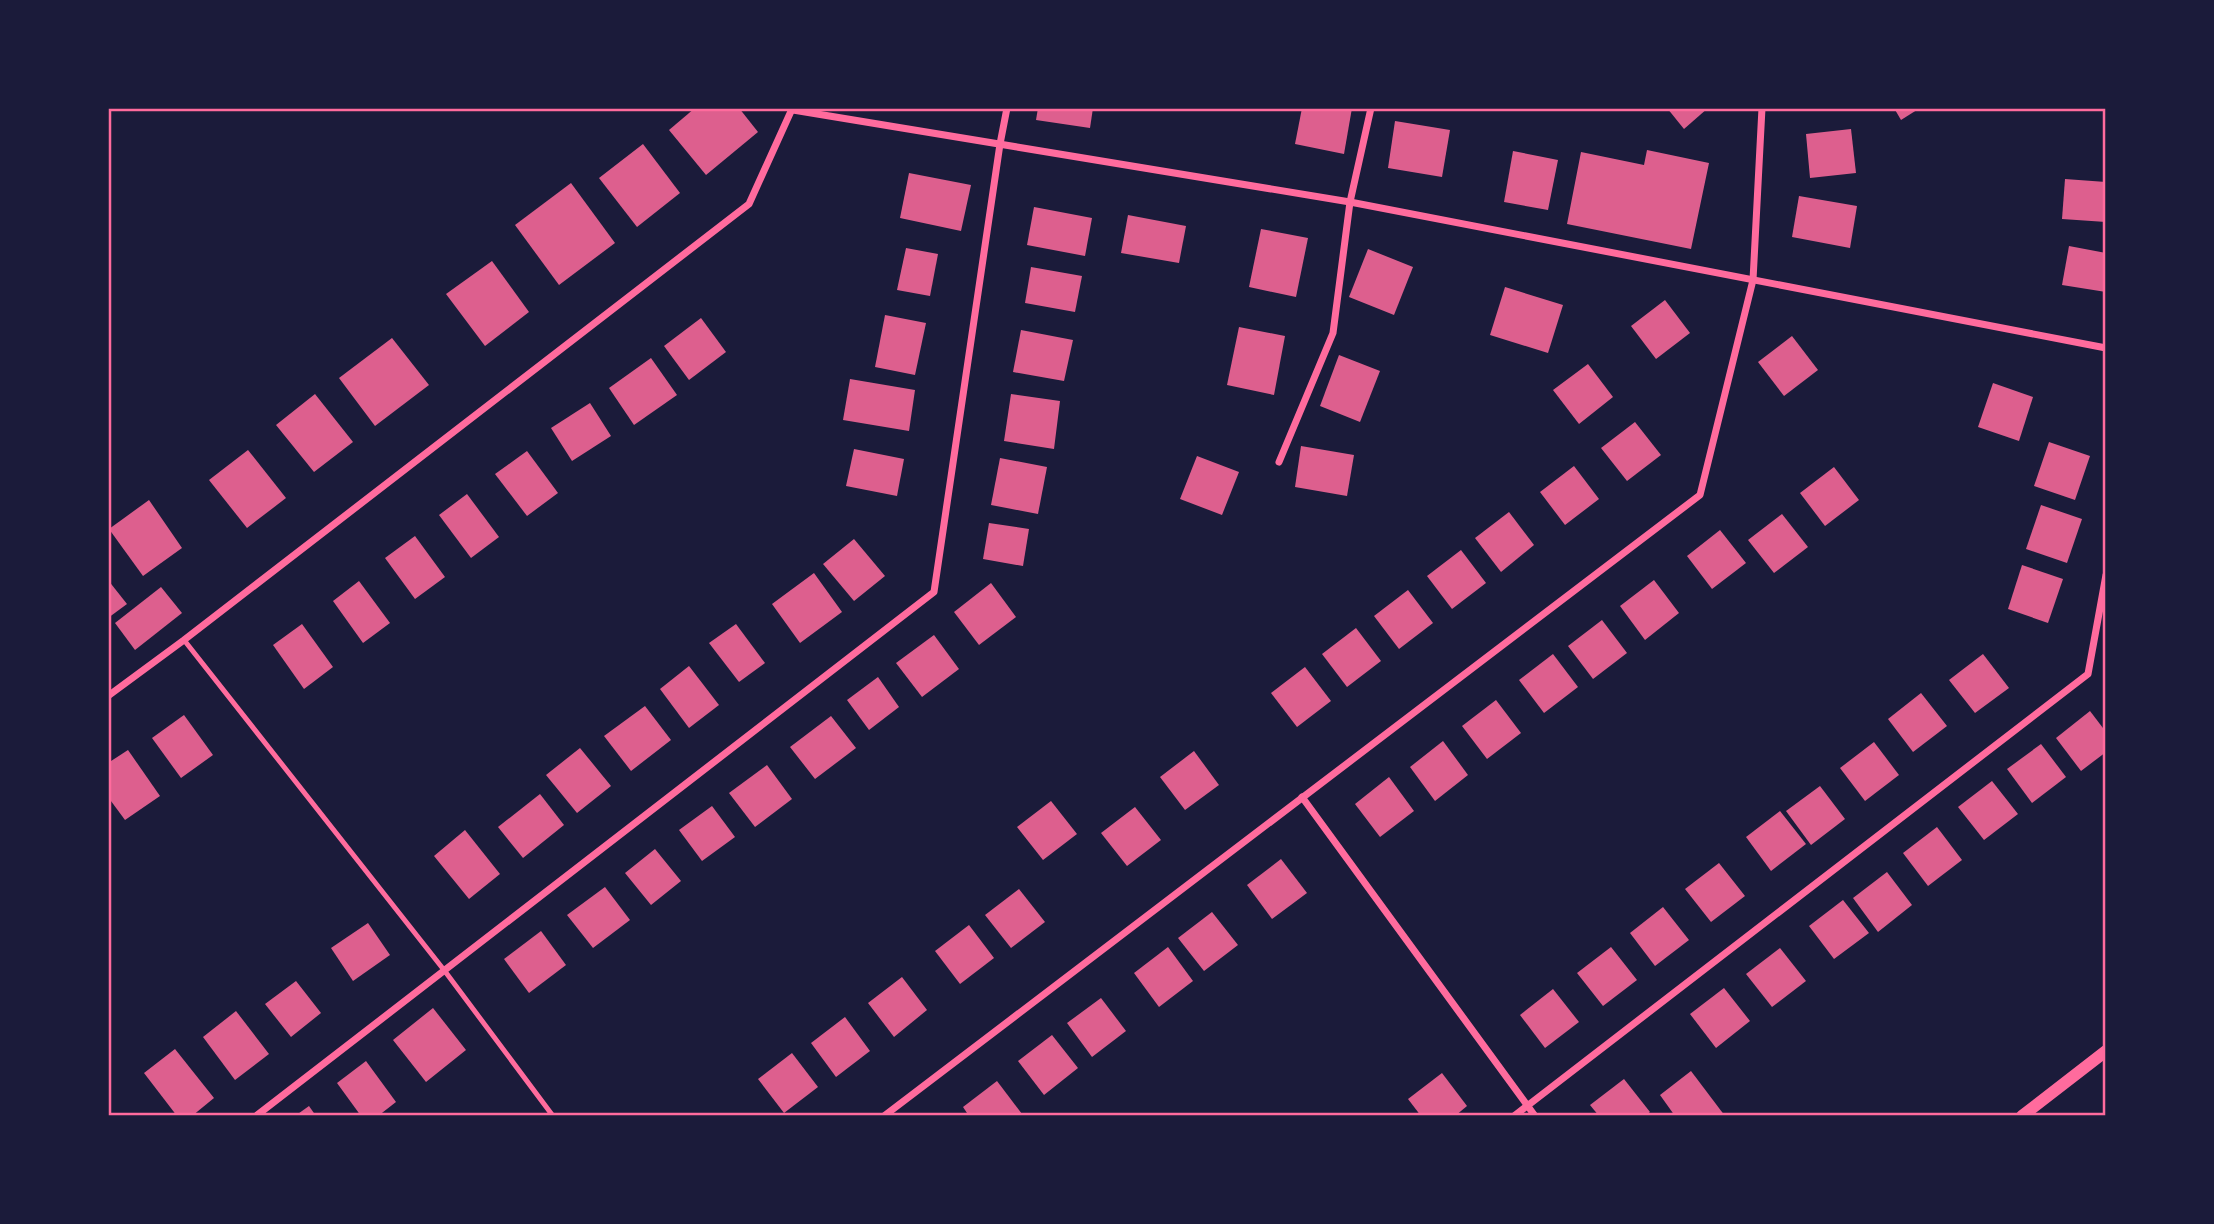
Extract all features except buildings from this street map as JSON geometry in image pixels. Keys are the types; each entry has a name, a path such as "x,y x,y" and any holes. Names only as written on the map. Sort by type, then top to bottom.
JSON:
{"street":[{"path":"256,1115 934,592 1007,108"},
{"path":"1279,462 1333,333 1350,202 1371,108"},
{"path":"884,1115 1700,495 1753,280 1762,108"},
{"path":"108,696 749,204 792,109 1350,202 2105,348"},
{"path":"1514,1115 2088,674 2105,575"},
{"path":"1302,797 1535,1115"},
{"path":"2022,1115 2105,1051"}],"lane":[{"path":"184,640 444,971 553,1115"}]}
